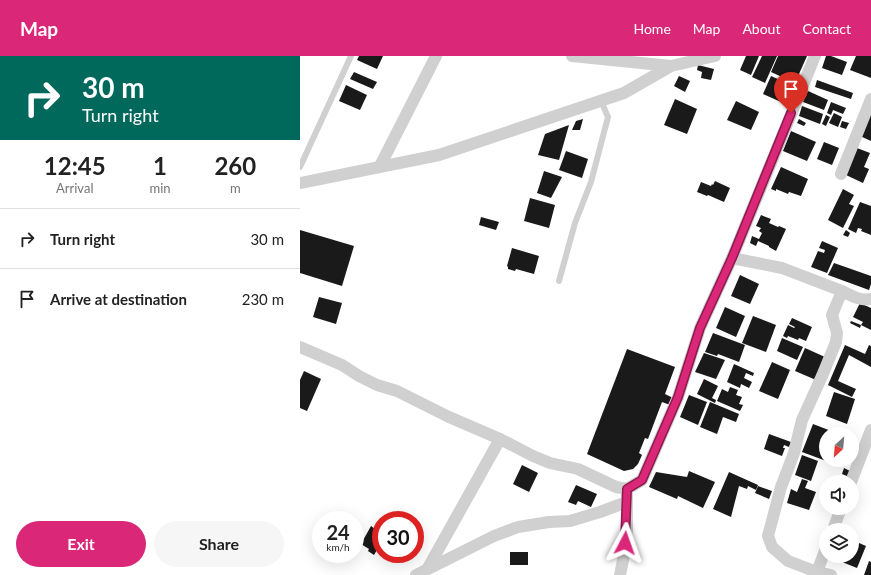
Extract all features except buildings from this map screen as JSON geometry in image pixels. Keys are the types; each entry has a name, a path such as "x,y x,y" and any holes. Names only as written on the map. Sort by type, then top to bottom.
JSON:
{"street":[{"path":"380,166 436,56"},
{"path":"572,56 671,66"},
{"path":"300,183 439,155 624,93 671,66 715,56"},
{"path":"300,347 342,365 377,386 397,391 448,417 500,439 533,456 550,463 578,469 616,487 627,489 642,480 678,397 700,328 732,258 815,56"},
{"path":"841,174 871,99"},
{"path":"732,258 782,268 854,297 864,300 871,299"},
{"path":"831,575 817,572 788,561 772,547 768,536 781,487 794,453 802,420 836,342 837,333 832,316 842,292"},
{"path":"854,475 871,430"},
{"path":"428,568 500,439"},
{"path":"620,575 627,530 627,489"},
{"path":"416,575 494,536 518,527 549,522 570,521 626,502"},
{"path":"817,572 820,563"}],"lane":[{"path":"300,167 351,56"},
{"path":"559,281 575,223 591,182 608,116 601,101"}],"route":[{"path":"625,543 627,530 627,489 642,480 678,397 700,328 732,258 791,113"}]}
